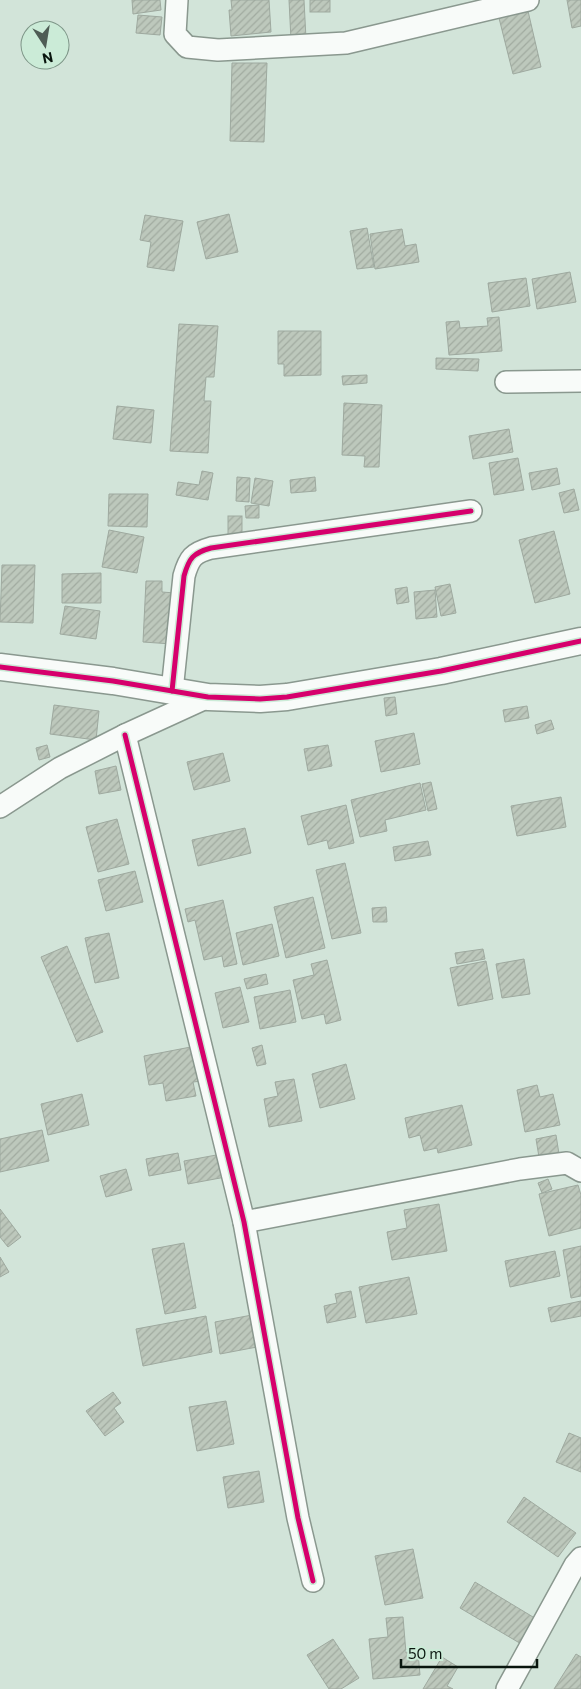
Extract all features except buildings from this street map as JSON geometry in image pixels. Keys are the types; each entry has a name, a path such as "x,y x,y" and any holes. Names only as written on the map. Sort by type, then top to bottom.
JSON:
{"street":[{"path":"177,0 175,34 187,46 218,50 346,43 528,0"},
{"path":"506,382 581,381"},
{"path":"172,691 184,576 187,565 196,553 211,548 470,511"},
{"path":"0,667 113,681 208,697 251,700 287,697 441,670 581,641"},
{"path":"0,807 60,768 124,735 208,697"},
{"path":"124,735 244,1222 298,1518 313,1581"},
{"path":"244,1222 520,1169 567,1163 581,1171"},
{"path":"507,1689 575,1565 581,1558"}],"cycle path":[{"path":"172,691 184,576 190,561 196,554 211,548 471,511"},
{"path":"0,667 113,681 208,697 260,699 287,697 441,671 581,641"},
{"path":"125,735 244,1222 298,1518 313,1581"}]}
